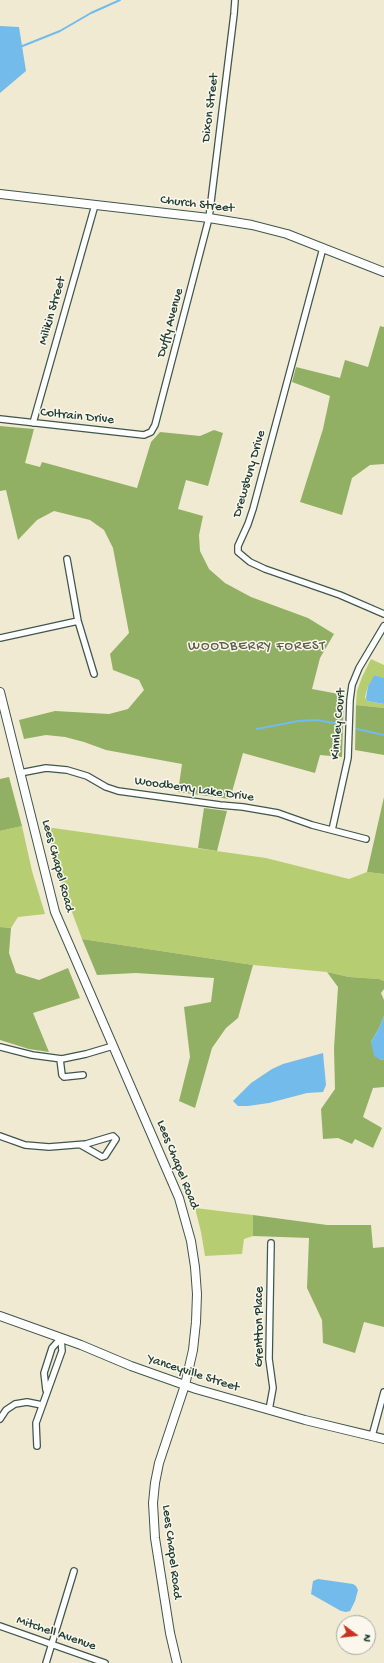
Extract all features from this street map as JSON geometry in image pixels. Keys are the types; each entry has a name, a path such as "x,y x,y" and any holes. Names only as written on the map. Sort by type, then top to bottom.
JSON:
{"main road":[{"name":"Church Street","path":"0,194 246,223 271,229 384,272"},
{"name":"Lees Chapel Road","path":"0,692 55,912 179,1198 191,1241 195,1267 197,1308 193,1350 185,1385 159,1463 153,1503 156,1545 170,1633 177,1663"},
{"name":"Yanceyville Street","path":"0,1316 185,1385 268,1410 384,1439"}],"street":[{"name":"Dixon Street","path":"209,218 235,0"},
{"name":"Milikin Street","path":"33,423 94,205"},
{"name":"Duffy Avenue","path":"150,432 155,425 209,218"},
{"name":"Drewsbury Drive","path":"324,248 253,509 238,546 238,552 250,562 265,569 340,595 384,614"},
{"name":"Coltrain Drive","path":"0,420 144,435 150,432"},
{"path":"67,559 78,621 94,674"},
{"path":"0,638 78,621"},
{"name":"Kinnley Court","path":"332,830 348,758 352,685 359,668 384,626"},
{"name":"Woodberry Lake Drive","path":"20,773 46,768 67,770 87,776 106,787 118,790 278,813 366,839"},
{"path":"0,1055 1,1047 32,1055 60,1059 86,1054 113,1046"},
{"path":"60,1059 62,1075 83,1075"},
{"path":"0,1136 25,1144 49,1147 81,1145 113,1136 116,1139 105,1156 102,1157 81,1145"},
{"name":"Grentton Place","path":"268,1410 273,1388 269,1359 271,1243"},
{"path":"46,1393 44,1373 52,1348 61,1338"},
{"path":"37,1446 36,1423 62,1351 61,1338"},
{"path":"47,1364 56,1367"},
{"path":"372,1436 384,1392"},
{"path":"0,1419 6,1410 15,1404 27,1402 42,1405"},
{"path":"46,1663 74,1571"},
{"name":"Mitchell Avenue","path":"0,1626 105,1663"}],"green space":[{"path":"380,326 384,327 384,464 370,465 352,478 342,515 300,502 323,429 330,396 292,382 296,367 340,378 345,360 368,367"},
{"path":"0,426 34,429 25,463 40,467 42,462 137,488 151,442 160,432 200,436 214,430 223,433 208,486 186,480 178,509 203,516 199,535 200,551 209,569 225,583 251,597 308,618 334,634 320,658 312,689 344,695 342,757 320,755 315,773 243,753 230,799 178,792 182,764 106,750 65,737 46,735 24,739 19,720 55,711 109,714 128,709 144,690 139,680 113,670 110,654 129,633 113,548 104,530 90,520 54,511 37,520 18,540 6,490 0,491"},
{"path":"371,659 384,665 384,678 375,676 368,686 365,697 367,701 384,704 384,708 356,705 357,691"},
{"path":"356,705 384,708 384,755 355,750"},
{"path":"9,777 22,826 0,831 0,779"},
{"path":"384,797 384,874 367,872"},
{"path":"204,808 227,811 217,851 198,848"},
{"path":"22,826 32,871 45,914 18,917 11,928 0,927 0,831"},
{"path":"46,827 266,858 349,879 367,872 384,874 384,981 379,979 349,977 327,972 253,965 82,939 59,877"},
{"path":"0,927 11,928 9,953 16,973 39,980 68,968 80,998 33,1013 49,1052 29,1049 0,1040"},
{"path":"82,939 253,965 238,1018 226,1028 212,1048 195,1108 179,1101 190,1057 184,1007 211,1002 214,978 136,973 97,975"},
{"path":"327,972 349,977 379,979 384,981 384,989 381,993 384,1000 384,1016 371,1042 381,1060 384,1059 384,1087 373,1088 363,1117 382,1128 373,1148 355,1139 352,1144 338,1138 323,1139 321,1109 335,1089 334,1048 338,987"},
{"path":"195,1208 253,1215 253,1236 244,1239 242,1254 205,1256"},
{"path":"253,1215 327,1225 371,1225 373,1248 384,1247 384,1327 364,1322 355,1353 323,1343 322,1320 307,1288 309,1238 253,1236"}],"water":[{"path":"0,26 19,27 26,71 0,93"},
{"path":"374,676 384,678 384,704 367,701 368,686"},
{"path":"384,1016 384,1059 381,1060 374,1056 371,1042"},
{"path":"323,1053 326,1085 323,1092 307,1093 269,1103 248,1106 238,1106 233,1101 251,1083 272,1069 283,1064"},
{"path":"318,1579 353,1584 356,1586 358,1590 350,1611 341,1611 311,1594 313,1581"}],"waterway":[{"path":"20,47 60,31 91,13 120,0"},
{"path":"257,729 298,721 316,720 340,724"},
{"path":"357,729 384,735"}],"district":[{"name":"WOODBERRY FOREST","path":"257,647"}]}
